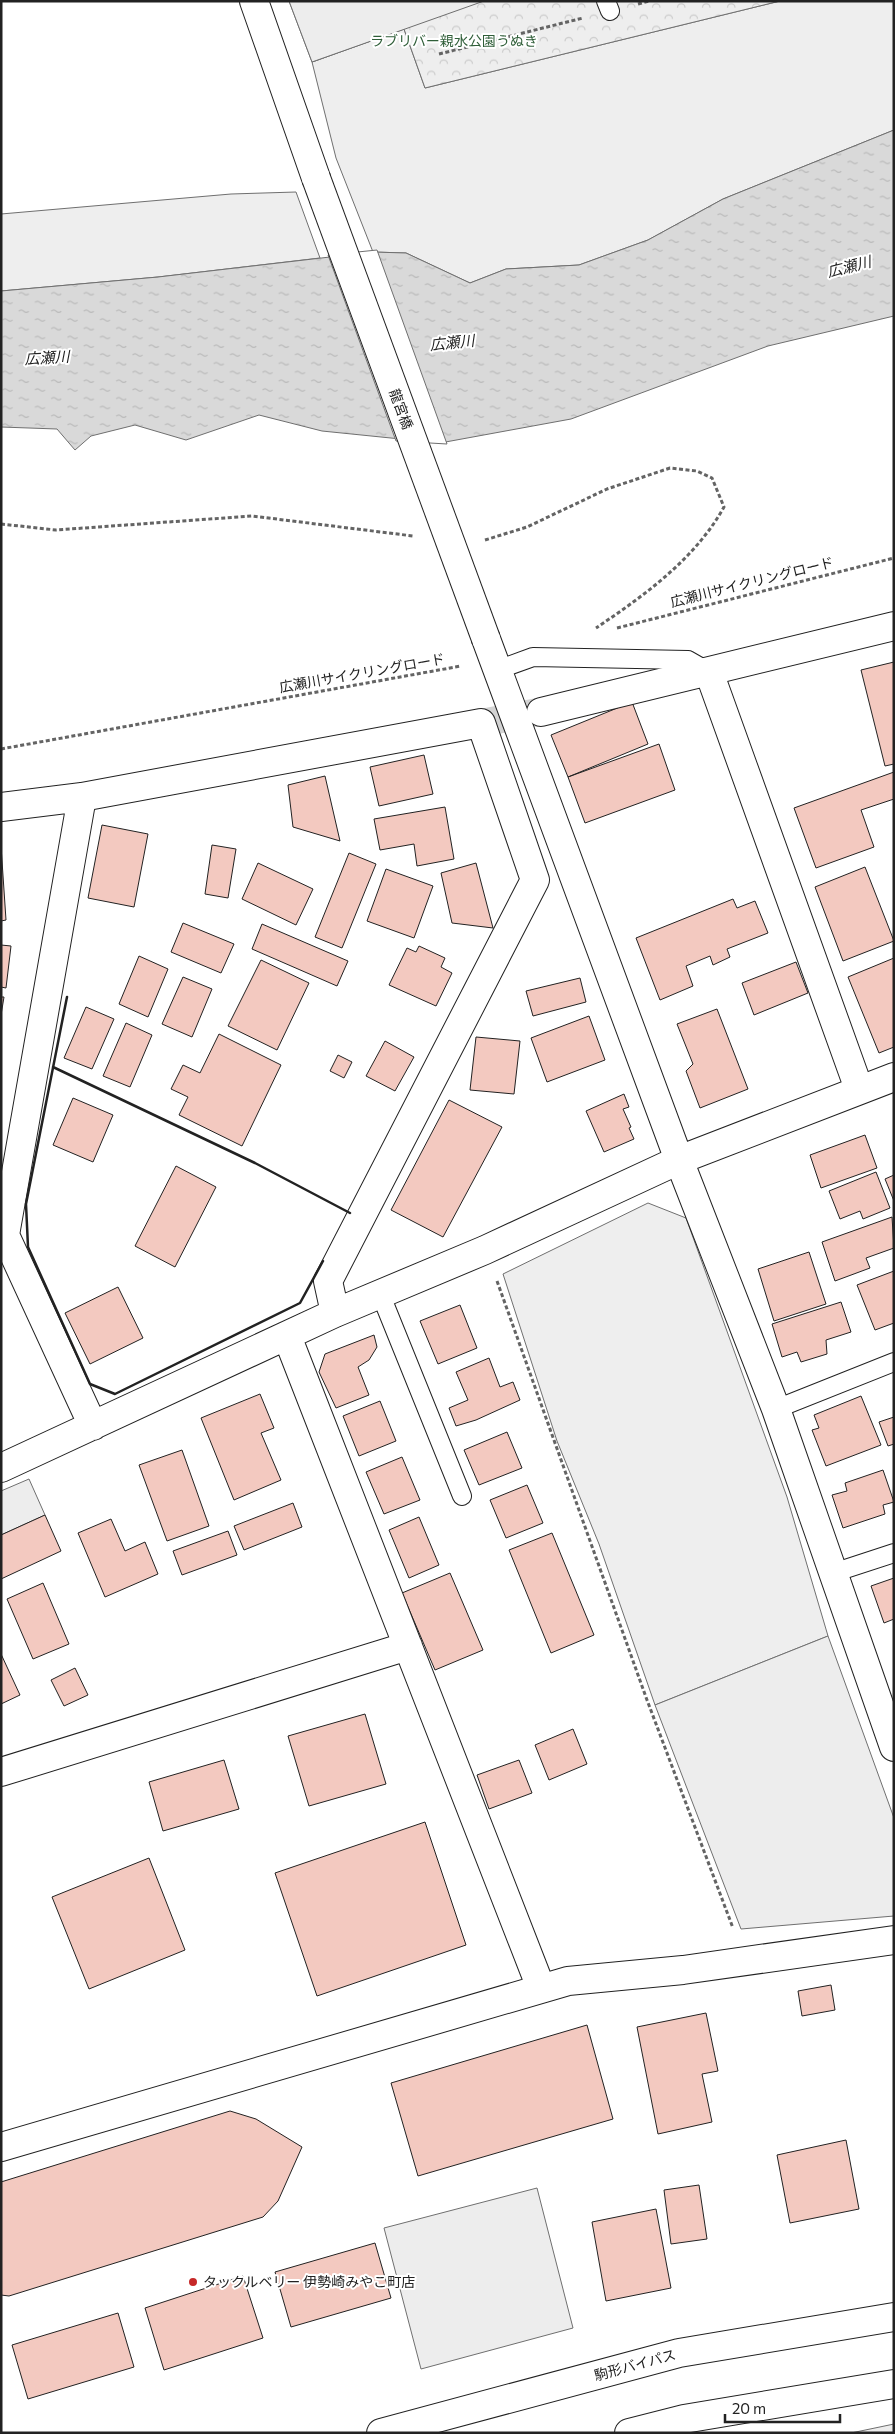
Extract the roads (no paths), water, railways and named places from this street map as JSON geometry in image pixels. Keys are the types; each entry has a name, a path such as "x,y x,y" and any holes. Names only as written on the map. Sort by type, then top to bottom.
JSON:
{"street":[{"name":"龍宮橋","path":"254,1 316,178 491,653 679,1160 776,1409 894,1747"},
{"path":"542,712 894,626"},
{"path":"709,672 859,1089"},
{"path":"1,807 82,797 481,723 535,880 328,1281 335,1313"},
{"path":"82,797 3,1236 93,1426"},
{"path":"1,1468 335,1313 485,1250 679,1160 894,1077"},
{"path":"287,1336 541,1988"},
{"path":"1,1772 408,1646"},
{"path":"1,2147 568,1981 683,1970 894,1940"},
{"name":"駒形バイパス","path":"381,2433 680,2353 894,2317"},
{"path":"629,2433 684,2419 894,2384"}],"lane":[{"path":"491,653 533,657 688,660 709,672"},
{"path":"380,1293 462,1496"},
{"path":"776,1409 894,1362"},
{"path":"833,1573 894,1553"}],"water":[{"name":"広瀬川","path":"894,130 894,316 768,346 571,419 440,443 322,431 259,415 186,440 135,425 91,436 75,450 57,429 1,427 1,291 158,277 373,252 406,253 470,283 506,269 579,265 648,240 723,199"}],"tunnel":[{"path":"481,723 538,712"}],"place":[{"name":"タックルベリー 伊勢崎みやこ町店","path":"193,2282"}],"park label":[{"name":"ラブリバー親水公園うぬき","path":"454,41"}]}
